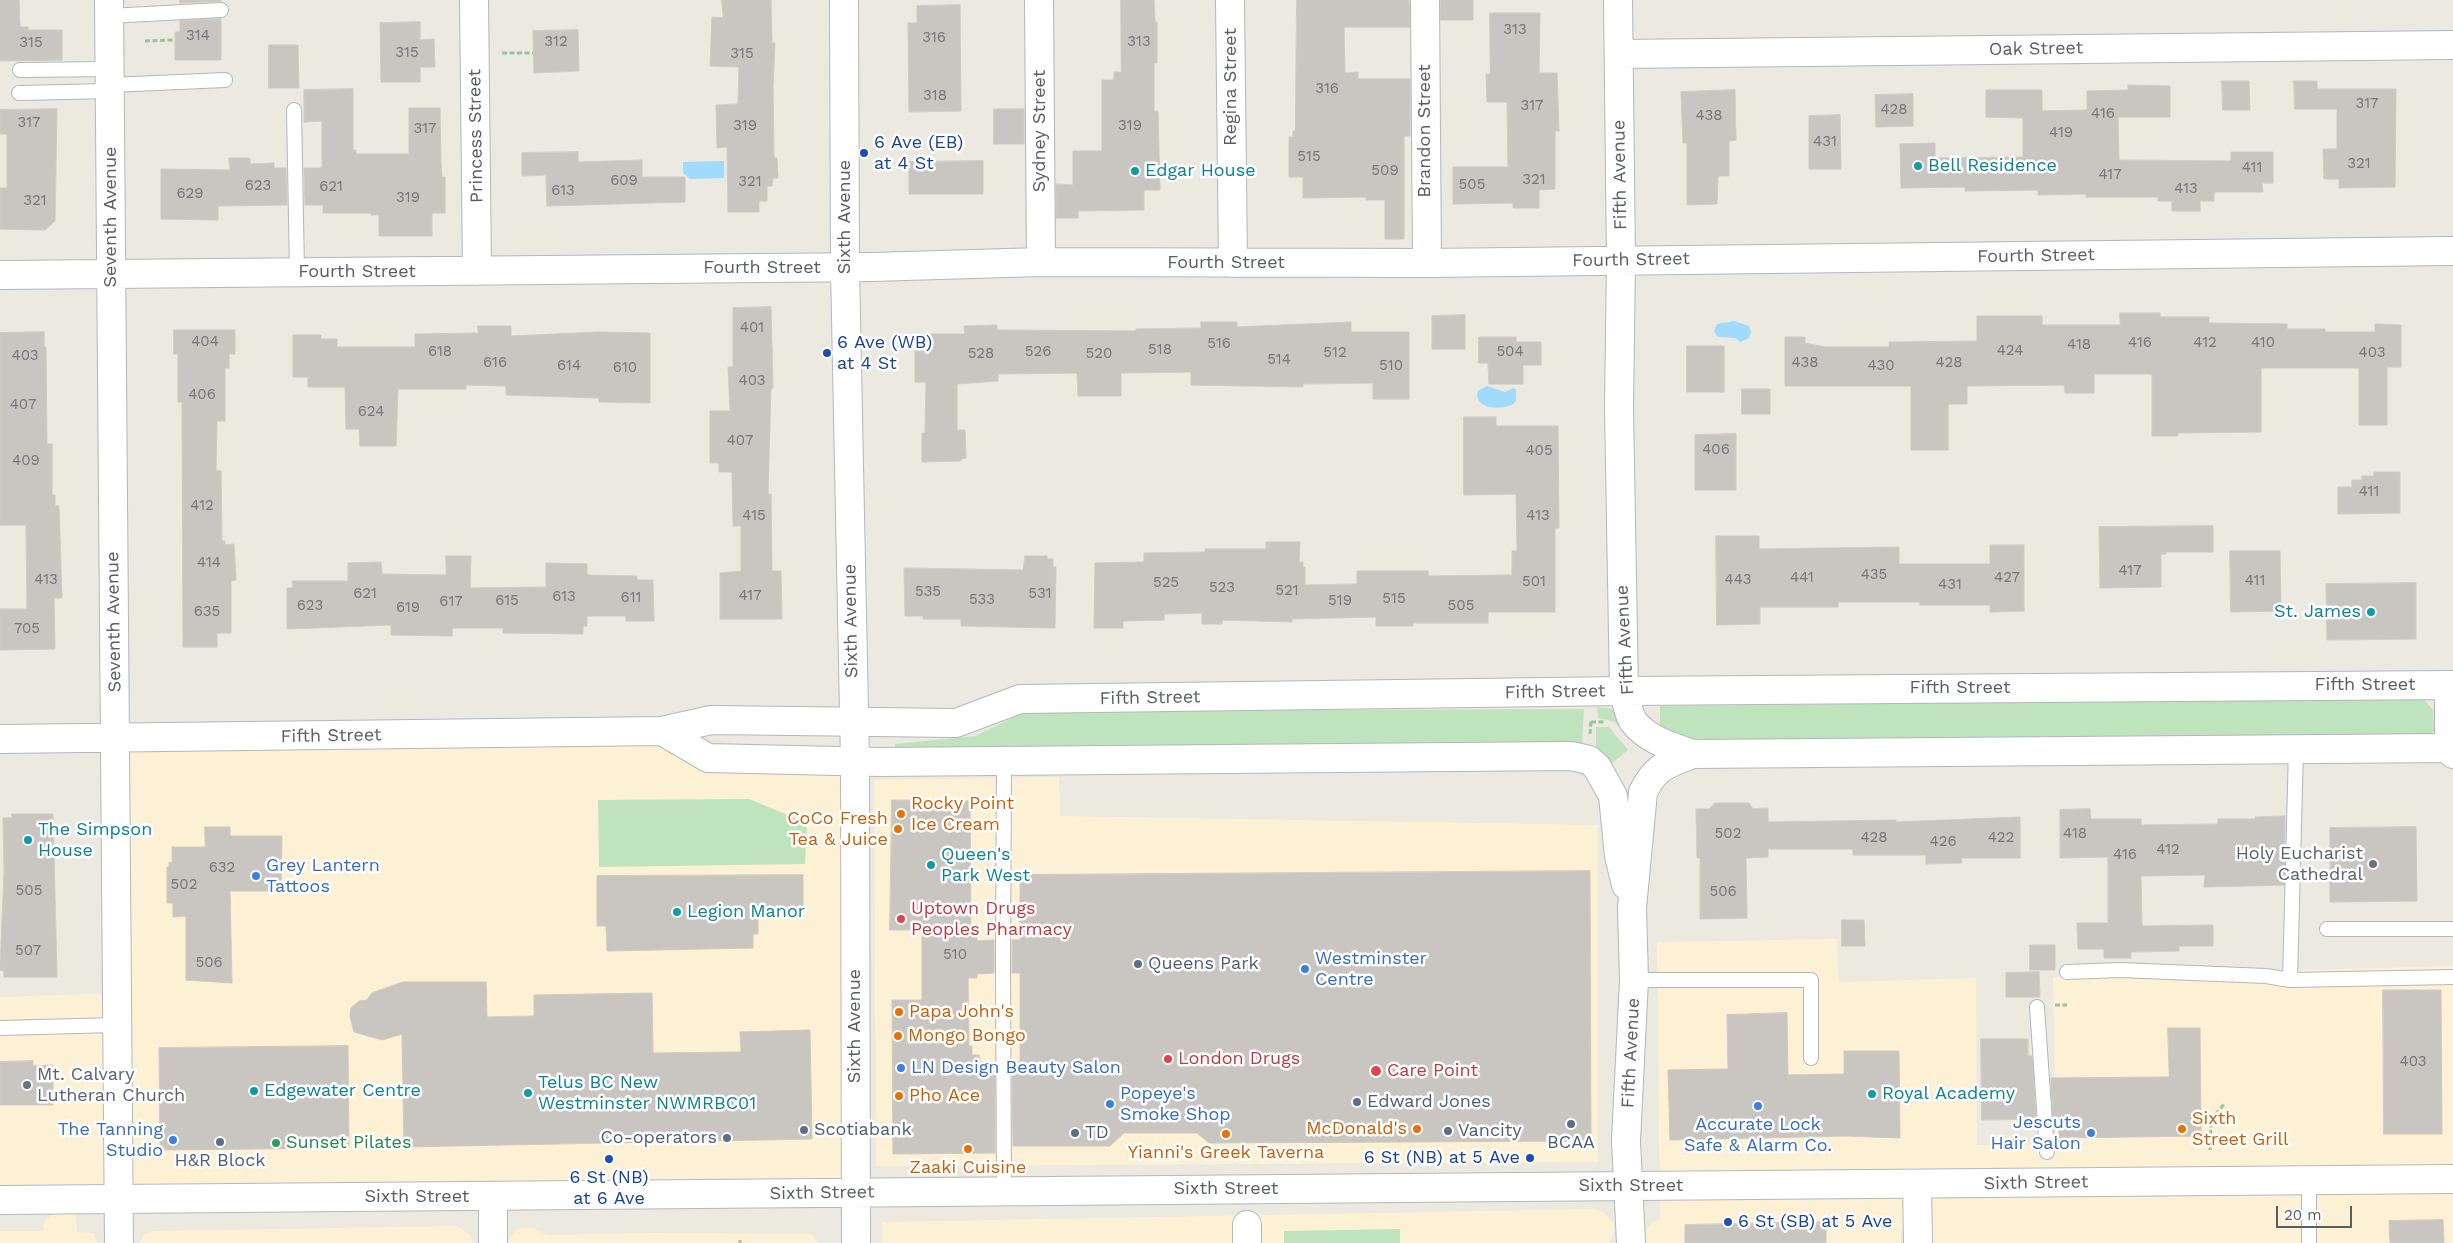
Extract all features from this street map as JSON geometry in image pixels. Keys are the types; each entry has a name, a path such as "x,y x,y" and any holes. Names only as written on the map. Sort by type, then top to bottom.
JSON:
{"street":[{"name":"Princess Street","path":"474,0 477,271"},
{"name":"Sixth Avenue","path":"844,0 845,268 854,761 856,1243"},
{"name":"Sydney Street","path":"1039,0 1041,262"},
{"name":"Regina Street","path":"1230,0 1233,264"},
{"name":"Brandon Street","path":"1425,0 1427,263"},
{"name":"Fifth Avenue","path":"1618,0 1621,260 1619,408 1624,691 1630,715 1640,727 1664,744 1693,754"},
{"name":"Seventh Avenue","path":"109,8 119,1243"},
{"name":"Oak Street","path":"1619,54 2453,45"},
{"name":"Fourth Street","path":"0,275 845,268 1041,262 1233,264 1427,263 2453,251"},
{"name":"Fifth Street","path":"0,739 662,732 711,720 956,724 1020,699 1624,691 2453,686"},
{"path":"1693,754 2296,748 2451,751 2449,697 2453,686"},
{"path":"662,732 708,758 854,761 1571,756 1589,760 1597,767 1613,796 1619,856 1632,908"},
{"name":"Fifth Avenue","path":"1631,1243 1626,1141 1634,980 1632,908 1643,792 1650,779 1664,765 1693,754"},
{"name":"Sixth Street","path":"0,1200 2453,1179"},
{"path":"1917,1184 1918,1243"},
{"path":"492,1197 493,1243"}],"lane":[{"path":"109,8 221,10"},
{"path":"20,70 110,81"},
{"path":"19,93 110,81 224,80"},
{"path":"294,110 296,272"},
{"path":"2290,980 2296,748"},
{"path":"1004,760 1004,1191"},
{"path":"2327,929 2453,929"},
{"path":"2067,972 2120,970 2266,976 2290,980 2453,977"},
{"path":"1634,980 1810,980 1810,1058"},
{"path":"2037,1007 2047,1152"},
{"path":"0,1028 116,1025"},
{"path":"2309,1181 2309,1243"}],"path":[{"path":"145,41 175,40"},
{"path":"496,53 534,53"},
{"path":"1590,737 1591,713"},
{"path":"2210,1150 2211,1120 2225,1103"}],"shaded area":[{"path":"662,731 708,758 855,761 856,1192 0,1200 0,997 116,993 116,738"},
{"path":"1059,777 1060,816 1598,825 1598,1162 876,1166 874,780"},
{"path":"1837,939 1839,982 1976,978 1977,1145 2056,1145 2053,977 2453,966 2453,1243 1928,1243 1927,1229 1901,1231 1901,1243 1645,1243 1646,1231 1652,1223 1660,1219 1657,942"},
{"path":"1594,1209 1603,1212 1615,1224 1614,1234 1609,1243 882,1243 882,1222"},
{"path":"56,1212 74,1213 76,1216 77,1232 94,1233 97,1243 0,1243 0,1231 43,1231 44,1221"},
{"path":"458,1226 471,1236 473,1243 140,1243 144,1235 153,1231"},
{"path":"533,1228 547,1235 650,1233 811,1234 819,1243 506,1243 516,1230"}],"green space":[{"path":"2423,698 2433,710 2434,731 2428,737 1693,746 1660,733 1660,706"},
{"path":"1597,707 1613,709 1633,742 1615,722 1598,718"},
{"path":"1584,709 1582,745 895,751 895,744 975,736 1025,712"},
{"path":"1596,727 1609,727 1628,750 1612,763 1596,751"},
{"path":"749,799 807,823 805,864 599,867 598,800"},
{"path":"1400,1229 1400,1243 1284,1243 1284,1231"}],"water":[{"path":"724,161 724,178 690,179 683,173 683,162"},
{"path":"1734,321 1749,326 1751,332 1749,338 1740,342 1736,338 1718,337 1714,331 1717,324"},
{"path":"1487,386 1505,392 1513,388 1516,389 1516,401 1512,405 1499,408 1485,405 1480,402 1478,391"}],"building":[{"path":"0,0 19,0 20,27 28,27 28,30 62,30 62,60 0,61"},
{"path":"180,0 221,0 221,1 180,3"},
{"path":"722,0 771,0 772,43 775,43 773,87 774,158 777,158 778,178 773,178 772,186 767,186 767,201 759,201 759,212 728,212 727,147 717,148 716,105 738,104 739,67 710,66 712,17 723,18"},
{"path":"1121,0 1154,0 1155,22 1157,22 1157,63 1154,63 1154,111 1158,111 1160,190 1144,190 1144,210 1078,211 1078,218 1056,218 1056,184 1073,185 1073,151 1102,151 1102,80 1114,80 1114,72 1121,72"},
{"path":"1297,0 1409,0 1410,27 1344,27 1345,73 1358,72 1358,79 1410,79 1410,136 1404,136 1404,239 1385,239 1385,200 1366,200 1366,197 1303,198 1303,177 1289,177 1289,137 1293,137 1293,131 1295,131"},
{"path":"1441,0 1473,0 1473,20 1441,20"},
{"path":"960,5 961,111 909,112 908,23 917,23 917,6"},
{"path":"1490,13 1540,13 1539,73 1557,73 1559,131 1555,131 1555,189 1539,190 1539,208 1513,208 1513,203 1453,204 1453,167 1508,167 1507,102 1487,102 1486,74 1490,74"},
{"path":"221,19 221,60 175,60 175,32 180,32 180,21"},
{"path":"420,22 420,40 434,39 435,67 420,67 420,82 381,82 380,23"},
{"path":"578,30 579,71 534,73 533,31"},
{"path":"269,45 298,45 299,88 269,88"},
{"path":"2222,81 2249,81 2250,110 2223,110"},
{"path":"2294,81 2317,81 2317,89 2396,89 2395,187 2339,188 2339,179 2324,179 2323,149 2337,149 2337,109 2295,109"},
{"path":"2128,85 2170,86 2170,117 2118,117 2119,160 2231,161 2231,152 2273,152 2273,183 2262,183 2263,192 2214,192 2214,201 2200,201 2200,211 2172,211 2172,201 2158,201 2158,197 2086,197 2086,194 2038,195 2038,190 1965,191 1965,187 1901,188 1900,144 1935,143 1935,158 2023,157 2023,118 1986,117 1986,90 2042,90 2042,111 2087,110 2087,91 2128,90"},
{"path":"353,89 353,150 356,150 356,154 409,154 409,108 440,108 442,177 445,177 445,213 432,213 432,236 379,236 379,215 371,215 371,213 323,213 323,205 305,205 304,168 322,168 322,121 304,122 304,90"},
{"path":"1735,90 1736,140 1729,141 1729,176 1718,176 1717,204 1687,205 1687,143 1683,143 1681,92"},
{"path":"1913,94 1913,126 1876,127 1875,95"},
{"path":"57,109 55,221 45,230 0,229 0,188 7,188 7,134 0,134 0,110"},
{"path":"994,109 1024,109 1024,144 994,144"},
{"path":"1840,115 1841,169 1809,169 1809,116"},
{"path":"578,152 578,162 642,160 642,177 685,177 685,202 547,206 546,175 522,176 522,153"},
{"path":"229,158 250,158 250,164 274,163 274,168 286,168 287,205 218,206 218,220 161,219 161,169 230,170"},
{"path":"983,161 983,194 909,194 909,162"},
{"path":"771,307 773,388 771,388 768,494 771,494 772,571 781,571 782,619 720,619 720,573 741,571 741,526 733,526 732,472 719,472 719,463 710,463 710,411 730,411 728,367 733,367 733,308"},
{"path":"2120,313 2160,313 2160,317 2209,317 2209,323 2287,324 2287,329 2325,329 2325,332 2375,332 2375,324 2401,325 2401,367 2387,367 2387,425 2359,425 2359,368 2261,368 2261,432 2178,433 2178,436 2152,436 2152,374 2094,374 2094,393 2065,393 2064,385 1967,386 1967,404 1948,404 1948,450 1911,450 1911,386 1785,386 1785,337 1805,337 1805,343 1825,347 1889,347 1889,342 1977,341 1977,316 2042,316 2042,325 2120,325"},
{"path":"1465,315 1465,349 1432,349 1432,316"},
{"path":"1201,322 1237,322 1237,327 1351,322 1351,332 1409,332 1409,399 1373,399 1373,383 1303,384 1303,387 1191,385 1191,372 1121,373 1121,396 1078,396 1077,373 998,374 998,381 957,384 957,430 965,430 966,458 961,459 961,461 922,462 922,433 925,433 926,382 915,382 915,334 965,334 964,326 997,325 997,330 1136,331 1136,329 1201,328"},
{"path":"478,326 511,326 511,336 599,332 650,333 650,403 599,402 599,398 506,395 506,386 466,385 466,389 398,389 396,446 360,446 359,429 346,429 345,387 308,387 308,377 293,377 293,335 321,335 321,339 337,339 337,347 415,347 415,334 478,333"},
{"path":"174,330 235,330 235,354 229,354 229,368 225,368 225,421 217,421 216,470 221,471 222,541 225,541 225,545 234,544 236,580 231,581 231,633 217,633 217,647 183,647 182,402 178,402 178,354 174,354"},
{"path":"44,332 44,347 46,347 47,444 52,444 52,495 55,495 55,506 59,506 62,598 54,598 55,649 0,650 0,609 27,609 26,525 0,525 0,333"},
{"path":"1479,337 1516,337 1516,342 1541,342 1541,365 1523,365 1523,384 1489,384 1488,363 1479,363"},
{"path":"1687,346 1724,346 1724,392 1687,392"},
{"path":"1742,389 1770,389 1770,414 1742,414"},
{"path":"1464,417 1496,417 1496,426 1558,426 1559,528 1555,528 1555,612 1488,612 1488,623 1413,623 1413,626 1376,626 1376,617 1292,619 1292,622 1222,620 1222,624 1202,624 1202,613 1164,614 1164,620 1123,621 1123,628 1094,628 1095,563 1144,562 1144,553 1205,552 1205,549 1266,549 1266,542 1300,542 1299,562 1303,562 1303,567 1305,567 1305,585 1357,584 1357,571 1428,571 1428,576 1512,575 1512,551 1517,551 1516,494 1464,495"},
{"path":"1736,434 1736,490 1695,490 1695,435"},
{"path":"2374,472 2400,472 2400,513 2338,514 2338,487 2352,487 2352,480 2362,480 2362,476 2374,476"},
{"path":"2213,526 2213,552 2166,552 2166,554 2161,554 2161,587 2100,588 2099,527"},
{"path":"1716,536 1759,536 1759,549 1899,547 1899,564 1990,564 1990,545 2024,545 2024,611 1990,612 1990,605 1920,605 1920,602 1838,602 1838,607 1760,607 1760,624 1717,625"},
{"path":"2230,551 2280,551 2281,611 2231,612"},
{"path":"446,556 471,556 470,588 546,587 546,563 587,564 587,575 637,576 637,580 653,580 654,621 626,621 626,616 587,616 587,626 583,626 583,634 503,633 503,628 452,628 452,636 391,635 391,625 287,629 287,588 293,588 292,581 348,581 348,563 381,562 382,574 446,575"},
{"path":"1025,556 1047,556 1047,559 1053,559 1053,567 1056,567 1055,628 961,626 961,619 923,619 923,616 905,616 904,568 1023,570"},
{"name":"St. James","path":"2416,583 2416,639 2327,640 2326,584"},
{"path":"892,800 970,801 971,937 977,937 977,941 994,940 994,973 977,974 977,978 968,978 969,1046 972,1046 972,1055 979,1055 980,1062 995,1062 995,1153 893,1154 892,1000 922,1000 922,930 890,930"},
{"path":"1715,803 1749,803 1753,809 1768,808 1768,822 1896,820 1896,822 2020,817 2020,858 1961,858 1962,863 1926,864 1926,855 1853,855 1853,849 1768,849 1768,857 1746,858 1747,918 1700,919 1700,858 1697,858 1696,809 1709,809"},
{"path":"2090,809 2091,819 2141,819 2141,825 2218,824 2218,819 2255,819 2255,817 2285,816 2284,885 2204,887 2205,875 2141,876 2142,926 2213,925 2213,946 2179,946 2179,951 2131,952 2131,958 2104,958 2104,949 2078,949 2077,923 2108,923 2108,857 2060,858 2060,810"},
{"path":"12,814 53,814 57,977 4,977 4,971 0,970 4,872 3,818 12,818"},
{"path":"205,827 230,827 230,836 282,836 281,891 230,891 232,983 186,980 186,916 173,917 173,903 167,903 167,867 169,867 169,862 172,863 172,847 205,847"},
{"name":"Holy Eucharist Cathedral","path":"2416,827 2417,901 2330,902 2330,828"},
{"name":"Westminster Centre","path":"1590,871 1591,1141 1209,1143 1197,1133 1124,1133 1110,1146 1013,1146 1012,1062 1020,1062 1020,973 1012,973 1012,940 1020,940 1020,875"},
{"name":"Legion Manor","path":"803,875 803,908 758,907 758,934 753,934 753,948 607,951 606,926 597,926 597,876"},
{"path":"1842,920 1864,920 1865,946 1842,946"},
{"path":"2030,945 2055,945 2055,970 2030,970"},
{"path":"2039,972 2040,997 2006,997 2006,973"},
{"name":"Telus BC New Westminster NWMRBC01","path":"403,982 486,982 487,1017 534,1016 534,995 652,993 653,1053 741,1052 740,1032 810,1030 812,1139 404,1147 402,1034 382,1040 354,1032 350,1016 351,1008 359,1001 367,1000 372,993"},
{"path":"2383,990 2441,990 2442,1134 2384,1134"},
{"path":"1787,1013 1788,1075 1844,1074 1844,1051 1899,1051 1900,1138 1845,1136 1670,1140 1668,1070 1728,1069 1727,1015"},
{"path":"2168,1028 2200,1028 2201,1136 2059,1138 2059,1119 2053,1119 2051,1078 2169,1077"},
{"path":"1981,1039 2028,1039 2028,1056 2032,1056 2036,1119 1982,1120"},
{"name":"Edgewater Centre","path":"348,1046 349,1148 160,1150 159,1048"},
{"name":"Mt. Calvary Lutheran Church","path":"33,1061 33,1066 53,1065 53,1105 0,1105 0,1062"},
{"path":"2443,1220 2444,1243 2390,1243 2389,1221"},
{"path":"1826,1222 1826,1243 1685,1243 1685,1225"}],"place":[{"name":"6 Ave (EB) at 4 St","path":"864,153"},
{"name":"Bell Residence","path":"1918,166"},
{"name":"Edgar House","path":"1135,171"},
{"name":"6 Ave (WB) at 4 St","path":"827,353"},
{"name":"St. James","path":"2371,612"},
{"name":"Rocky Point Ice Cream","path":"901,814"},
{"name":"CoCo Fresh Tea & Juice","path":"898,829"},
{"name":"The Simpson House","path":"28,840"},
{"name":"Holy Eucharist Cathedral","path":"2373,864"},
{"name":"Queen's Park West","path":"931,865"},
{"name":"Grey Lantern Tattoos","path":"256,876"},
{"name":"Legion Manor","path":"677,912"},
{"name":"Uptown Drugs Peoples Pharmacy","path":"901,919"},
{"name":"Queens Park","path":"1138,964"},
{"name":"Westminster Centre","path":"1305,969"},
{"name":"Papa John's","path":"899,1012"},
{"name":"Mongo Bongo","path":"898,1036"},
{"name":"London Drugs","path":"1168,1059"},
{"name":"LN Design Beauty Salon","path":"901,1068"},
{"name":"Care Point","path":"1376,1071"},
{"name":"Mt. Calvary Lutheran Church","path":"27,1085"},
{"name":"Edgewater Centre","path":"254,1091"},
{"name":"Telus BC New Westminster NWMRBC01","path":"528,1093"},
{"name":"Royal Academy","path":"1872,1094"},
{"name":"Pho Ace","path":"899,1096"},
{"name":"Edward Jones","path":"1357,1102"},
{"name":"Popeye's Smoke Shop","path":"1110,1104"},
{"name":"Accurate Lock Safe & Alarm Co.","path":"1758,1106"},
{"name":"BCAA","path":"1571,1124"},
{"name":"McDonald's","path":"1417,1129"},
{"name":"Sixth Street Grill","path":"2182,1129"},
{"name":"Scotiabank","path":"804,1130"},
{"name":"Vancity","path":"1448,1131"},
{"name":"TD","path":"1075,1133"},
{"name":"Jescuts Hair Salon","path":"2091,1133"},
{"name":"Yianni's Greek Taverna","path":"1226,1134"},
{"name":"Co-operators","path":"727,1138"},
{"name":"The Tanning Studio","path":"173,1140"},
{"name":"H&R Block","path":"220,1142"},
{"name":"Sunset Pilates","path":"276,1143"},
{"name":"Zaaki Cuisine","path":"968,1149"},
{"name":"6 St (NB) at 5 Ave","path":"1530,1158"},
{"name":"6 St (NB) at 6 Ave","path":"609,1159"},
{"name":"6 St (SB) at 5 Ave","path":"1728,1222"}]}
